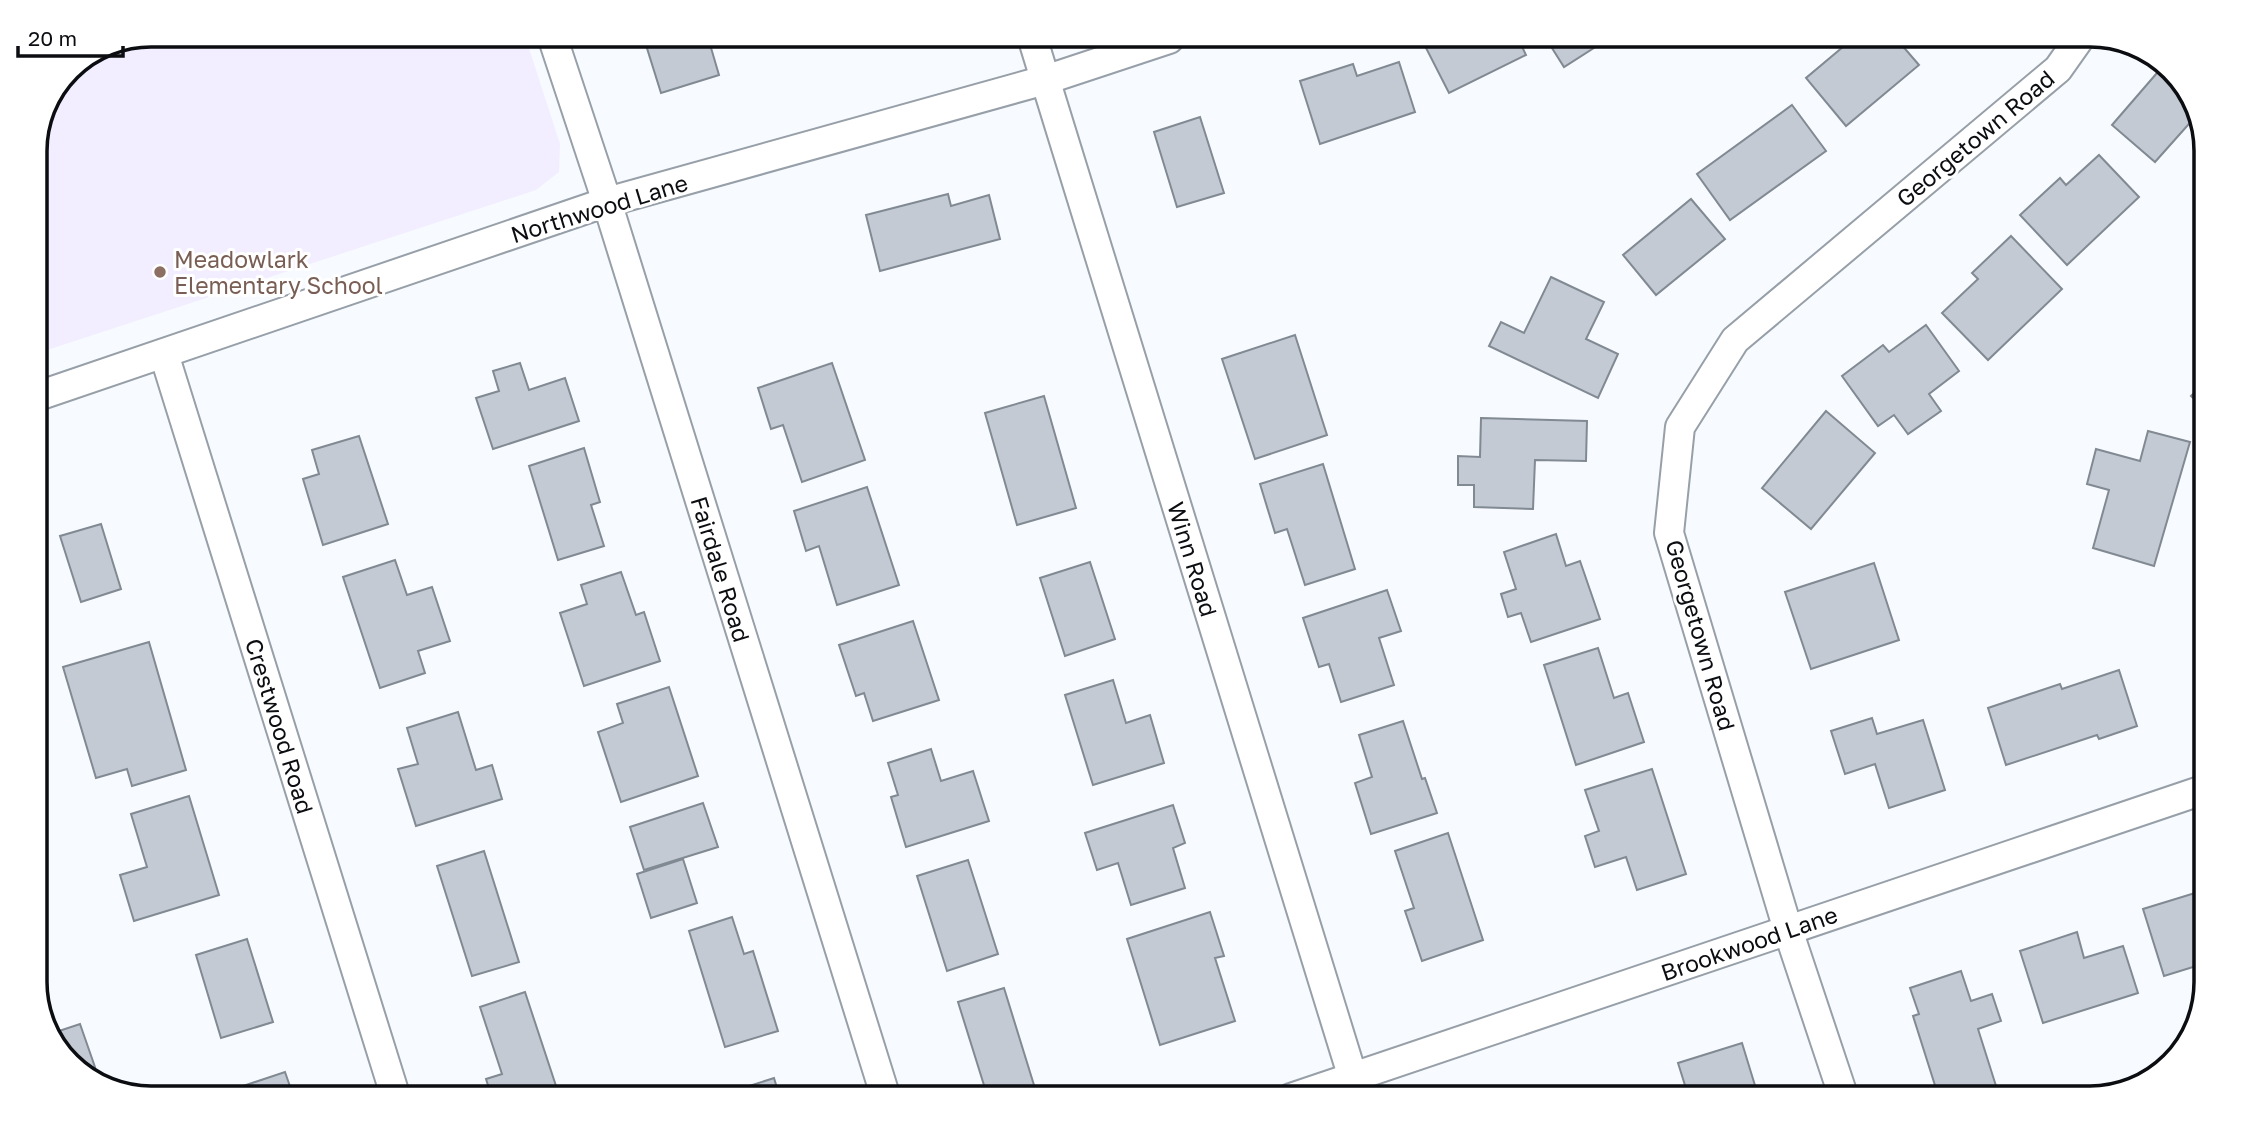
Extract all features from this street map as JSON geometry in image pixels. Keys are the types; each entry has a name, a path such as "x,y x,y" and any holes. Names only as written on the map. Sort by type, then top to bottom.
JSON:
{"street":[{"name":"Fairdale Road","path":"556,47 607,202 882,1086"},
{"name":"Winn Road","path":"1035,47 1353,1078"},
{"name":"Northwood Lane","path":"47,393 607,202 1045,79 1144,47"},
{"name":"Georgetown Road","path":"1840,1086 1788,930 1670,533 1679,427 1735,340 2058,69 2074,47"},
{"name":"Crestwood Road","path":"164,354 392,1086"},
{"name":"Brookwood Lane","path":"1328,1086 2194,793"}],"shaded area":[{"name":"Meadowlark Elementary School","path":"151,47 529,47 560,144 559,172 536,190 47,350 47,144 51,124 65,93 78,78 111,55"}],"building":[{"path":"647,47 711,47 719,75 661,93"},
{"path":"1426,47 1522,47 1526,55 1449,93"},
{"path":"1551,47 1595,47 1564,67"},
{"path":"1843,47 1903,47 1919,65 1846,126 1806,78"},
{"path":"1399,62 1415,112 1320,144 1300,81 1353,64 1357,76"},
{"path":"2157,73 2176,93 2190,123 2155,162 2112,125"},
{"path":"1792,105 1826,151 1730,220 1697,174"},
{"path":"1200,117 1224,193 1177,207 1154,132"},
{"path":"2099,155 2139,197 2067,265 2020,215 2060,178 2066,185"},
{"path":"948,194 951,206 989,195 1000,239 880,271 866,215"},
{"path":"1691,199 1725,239 1656,295 1623,255"},
{"path":"2011,236 2062,289 1988,360 1942,313 1978,279 1972,273"},
{"path":"1551,277 1604,302 1586,339 1618,354 1598,398 1489,346 1501,322 1524,333"},
{"path":"1926,325 1959,371 1929,394 1941,411 1908,434 1894,415 1878,426 1842,376 1883,345 1889,352"},
{"path":"1295,335 1327,435 1255,459 1222,359"},
{"path":"520,363 529,390 565,378 579,421 493,449 476,398 499,391 493,371"},
{"path":"832,363 865,460 802,482 783,425 771,429 758,388"},
{"path":"1044,396 1076,508 1017,525 985,413"},
{"path":"1826,411 1875,453 1811,529 1762,488"},
{"path":"1481,418 1587,421 1586,461 1535,460 1533,509 1474,507 1474,485 1458,485 1458,456 1480,457"},
{"path":"2148,431 2190,442 2154,566 2093,548 2109,490 2087,484 2096,449 2140,461"},
{"path":"359,436 388,524 323,545 303,479 319,474 312,450"},
{"path":"584,448 600,502 591,505 604,546 558,560 529,466"},
{"path":"1323,464 1355,569 1305,585 1287,529 1275,533 1260,484"},
{"path":"867,487 899,585 837,605 819,546 806,551 794,511"},
{"path":"101,524 121,589 81,602 60,536"},
{"path":"1556,534 1566,566 1580,561 1600,619 1531,642 1521,613 1508,617 1501,594 1516,589 1504,552"},
{"path":"395,560 407,595 432,587 450,641 418,651 425,673 380,688 343,577"},
{"path":"1090,562 1115,639 1065,656 1040,578"},
{"path":"1874,563 1899,640 1811,669 1785,592"},
{"path":"621,572 636,615 644,612 660,661 584,686 560,613 587,604 581,585"},
{"path":"1387,590 1401,631 1379,638 1394,685 1341,702 1329,664 1319,667 1303,618"},
{"path":"913,621 939,700 873,721 864,693 856,696 839,645"},
{"path":"149,642 186,770 132,786 127,769 96,778 63,667"},
{"path":"1598,648 1614,698 1628,693 1644,742 1576,765 1544,665"},
{"path":"2119,670 2137,726 2099,739 2097,735 2006,765 1988,708 2060,684 2062,689"},
{"path":"1113,680 1126,723 1150,715 1164,763 1093,785 1065,695"},
{"path":"669,687 698,776 621,802 598,732 623,723 617,704"},
{"path":"458,712 476,770 492,765 502,799 416,826 398,769 418,764 407,728"},
{"path":"1872,718 1877,734 1923,720 1945,790 1889,808 1875,764 1845,774 1831,731"},
{"path":"1403,721 1422,779 1425,778 1437,813 1371,834 1355,783 1372,777 1359,735"},
{"path":"931,749 941,781 973,771 989,821 906,847 891,797 898,795 888,763"},
{"path":"1652,769 1686,874 1637,890 1626,857 1595,867 1585,836 1599,831 1585,790"},
{"path":"189,796 219,895 134,921 120,875 147,867 131,814"},
{"path":"703,803 718,847 644,870 630,827"},
{"path":"1173,805 1185,843 1173,848 1185,888 1131,905 1118,863 1097,870 1085,833"},
{"path":"1448,833 1483,940 1422,961 1405,911 1414,908 1395,851"},
{"path":"484,851 519,962 472,976 437,866"},
{"path":"683,859 697,903 651,918 637,874"},
{"path":"968,860 998,954 947,971 917,876"},
{"path":"2194,893 2194,967 2164,976 2143,909"},
{"path":"1210,912 1224,956 1215,958 1235,1021 1160,1045 1127,939"},
{"path":"732,917 744,954 753,951 778,1031 725,1047 689,931"},
{"path":"2077,932 2084,958 2123,946 2138,993 2043,1023 2020,951"},
{"path":"247,939 273,1022 221,1038 196,955"},
{"path":"1961,971 1971,1001 1992,994 2001,1021 1978,1029 1996,1086 1935,1086 1913,1016 1919,1014 1910,988"},
{"path":"1004,988 1034,1086 984,1086 958,1002"},
{"path":"525,992 556,1086 488,1086 486,1079 502,1074 480,1007"},
{"path":"80,1024 95,1067 73,1050 60,1031"},
{"path":"1742,1043 1755,1086 1685,1086 1678,1063"},
{"path":"285,1072 290,1086 243,1086"},
{"path":"774,1078 776,1086 749,1086"}],"place":[{"name":"Meadowlark Elementary School","path":"160,272"}]}
